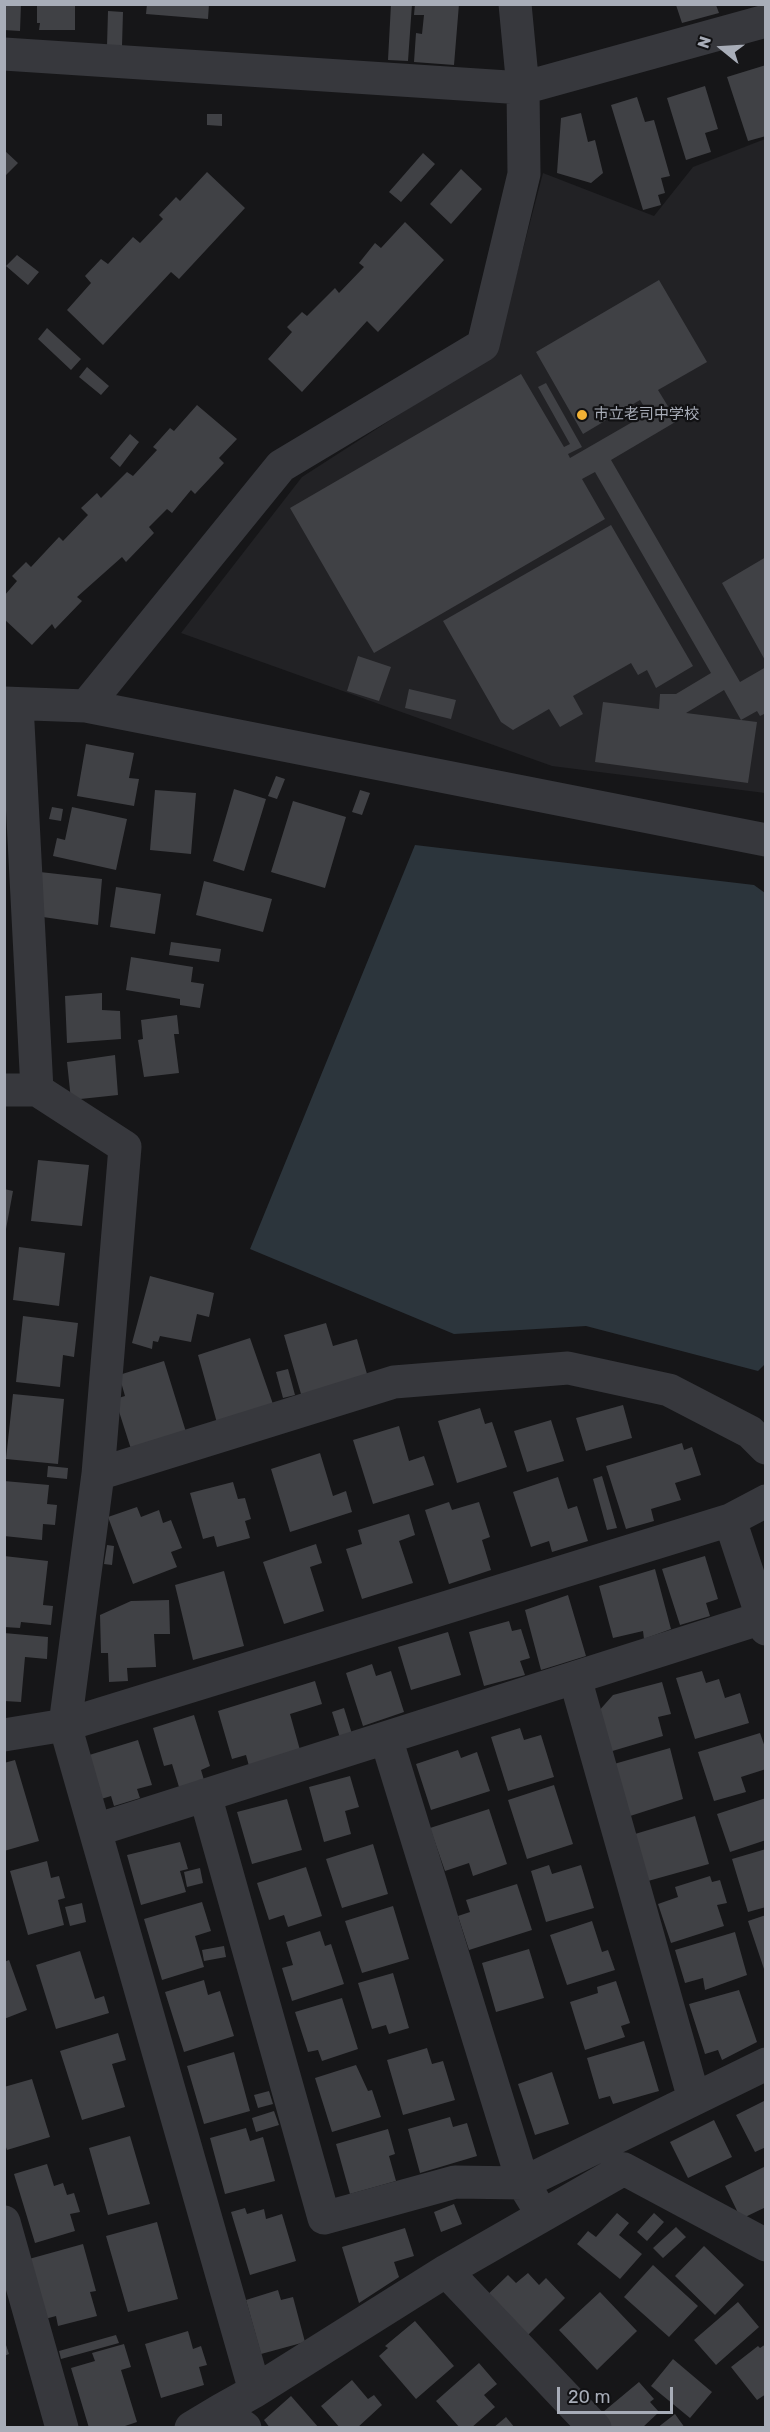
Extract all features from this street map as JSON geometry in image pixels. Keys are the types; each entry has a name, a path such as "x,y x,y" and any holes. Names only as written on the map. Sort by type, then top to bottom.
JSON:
{"street":[{"path":"86,706 280,466 483,345 524,174 523,88 515,4"},
{"path":"4,54 523,88 753,17"},
{"path":"38,1090 11,703 86,706 765,840"},
{"path":"4,1090 38,1090 125,1147 98,1474 65,1725 255,2391"},
{"path":"98,1474 394,1382 568,1368 669,1390 750,1432 765,1448"},
{"path":"4,1735 65,1725 730,1520 765,1501"},
{"path":"96,1830 575,1678 764,1623 730,1520"},
{"path":"575,1678 694,2099"},
{"path":"386,1738 523,2183 544,2215"},
{"path":"205,1795 324,2218 455,2182 523,2183 765,2064"},
{"path":"191,2427 233,2419 255,2391 446,2271 624,2169 765,2245"},
{"path":"4,2222 62,2427"},
{"path":"446,2271 595,2427"}],"shaded area":[{"name":"市立老司中学校","path":"765,139 765,793 552,766 181,633 302,477 496,352 543,173 654,216 693,167"},
{"path":"415,845 754,885 765,893 766,1363 758,1371 586,1326 454,1334 250,1249"}],"building":[{"path":"4,4 21,4 20,31 4,30"},
{"path":"147,4 209,4 208,19 146,14"},
{"path":"391,4 412,4 408,61 388,60"},
{"path":"415,4 459,4 454,65 414,62 416,33 422,34 424,15 414,15"},
{"path":"37,5 75,5 75,30 39,30"},
{"path":"676,5 716,5 719,13 682,23"},
{"path":"108,11 123,12 122,46 107,46"},
{"path":"766,65 766,136 748,141 727,77"},
{"path":"705,86 718,129 705,133 711,152 686,160 667,98"},
{"path":"637,97 645,122 654,120 670,176 661,178 665,193 658,195 661,205 643,210 611,105"},
{"path":"581,113 588,142 595,140 603,173 591,183 557,173 561,118"},
{"path":"207,114 222,114 222,126 207,125"},
{"path":"4,150 18,163 4,177"},
{"path":"423,153 435,164 401,202 389,192"},
{"path":"461,169 482,189 451,224 430,204"},
{"path":"207,172 245,208 179,279 171,272 103,345 67,310 91,283 85,276 101,259 108,264 133,237 140,243 163,219 159,215 176,197 180,201"},
{"path":"405,222 444,260 378,332 367,321 302,392 268,359 292,332 287,327 302,312 307,316 335,288 339,293 364,267 359,263 375,243 381,248"},
{"path":"17,255 39,272 28,285 6,266"},
{"path":"659,280 707,362 658,390 677,421 611,460 740,682 766,667 766,713 760,716 757,711 741,720 757,722 748,783 595,762 603,702 659,709 660,694 676,694 711,673 595,472 582,479 605,519 374,653 290,508 521,374 564,447 570,444 538,387 546,383 582,447 568,454 570,458 648,413 640,400 583,434 536,352","holes":["724,690 741,720 686,713"]},
{"path":"47,328 81,359 71,370 38,339"},
{"path":"87,367 109,386 101,395 79,377"},
{"path":"197,405 237,439 219,458 224,463 195,494 191,490 172,513 167,509 149,527 154,533 126,562 122,557 77,597 82,601 55,629 52,624 32,645 4,619 4,596 17,581 12,576 26,562 31,567 59,537 63,541 88,515 81,508 97,493 101,498 127,472 133,476 157,450 153,447 170,428 174,431"},
{"path":"130,434 139,442 120,467 110,458"},
{"path":"611,525 693,666 656,688 647,670 638,675 631,663 573,696 583,714 560,727 549,709 513,730 501,722 443,621"},
{"path":"766,557 766,662 722,583"},
{"path":"358,656 391,667 379,701 347,691"},
{"path":"409,689 456,700 451,719 405,708"},
{"path":"86,744 134,753 129,778 139,779 134,806 77,796"},
{"path":"276,776 285,779 277,799 268,796"},
{"path":"234,789 266,799 244,871 213,861"},
{"path":"155,790 196,793 191,854 150,850"},
{"path":"360,790 370,793 362,815 352,812"},
{"path":"293,801 346,817 325,888 271,872"},
{"path":"52,807 63,809 61,821 49,819"},
{"path":"72,807 127,819 116,870 53,856 57,838 65,840"},
{"path":"40,872 102,879 98,925 43,917"},
{"path":"204,881 272,899 263,932 196,915"},
{"path":"116,887 161,894 155,934 110,927"},
{"path":"171,942 221,949 219,962 169,955"},
{"path":"131,957 193,967 191,982 204,984 200,1008 180,1005 180,999 126,990"},
{"path":"102,993 102,1010 120,1011 121,1039 67,1043 65,996"},
{"path":"177,1015 179,1034 174,1034 179,1073 144,1077 138,1040 143,1039 141,1020"},
{"path":"115,1055 118,1095 71,1100 67,1062"},
{"path":"38,1160 89,1165 82,1226 31,1221"},
{"path":"4,1189 13,1191 6,1229 4,1229"},
{"path":"19,1247 65,1253 59,1306 13,1300"},
{"path":"150,1276 214,1293 209,1317 197,1314 191,1342 160,1336 158,1342 153,1341 152,1349 132,1343"},
{"path":"23,1316 78,1323 74,1357 63,1355 60,1387 16,1382"},
{"path":"326,1323 333,1346 357,1339 369,1381 303,1401 284,1335"},
{"path":"250,1338 274,1407 219,1430 198,1355"},
{"path":"164,1361 186,1432 131,1449 115,1399 125,1396 119,1375"},
{"path":"288,1369 295,1395 283,1398 276,1372"},
{"path":"13,1394 64,1399 58,1464 6,1459"},
{"path":"623,1405 632,1438 586,1451 576,1418"},
{"path":"480,1408 485,1424 492,1422 507,1467 457,1483 438,1421"},
{"path":"551,1420 564,1461 527,1472 514,1431"},
{"path":"399,1426 409,1461 424,1456 434,1485 373,1504 353,1440"},
{"path":"682,1443 684,1450 692,1447 701,1475 675,1483 681,1500 651,1509 654,1521 626,1529 606,1466"},
{"path":"320,1453 333,1496 346,1491 352,1512 290,1532 271,1469"},
{"path":"48,1466 68,1468 67,1479 47,1477"},
{"path":"602,1476 617,1528 607,1530 593,1479"},
{"path":"558,1477 568,1509 577,1506 588,1541 552,1552 549,1541 531,1547 513,1492"},
{"path":"4,1481 49,1485 47,1504 57,1505 55,1525 43,1524 42,1540 4,1536"},
{"path":"233,1482 238,1499 245,1498 251,1519 245,1521 250,1538 217,1547 214,1536 203,1539 190,1493"},
{"path":"449,1502 452,1510 479,1502 490,1537 482,1540 491,1570 449,1584 425,1510"},
{"path":"137,1507 141,1517 159,1510 163,1523 171,1520 182,1548 171,1552 177,1567 133,1584 108,1517"},
{"path":"409,1514 415,1535 399,1541 413,1583 362,1599 346,1549 362,1544 358,1530"},
{"path":"316,1544 322,1563 310,1567 324,1611 284,1624 263,1562"},
{"path":"107,1545 114,1546 112,1565 104,1564"},
{"path":"4,1556 48,1561 43,1605 53,1606 51,1625 21,1622 20,1628 4,1627"},
{"path":"705,1556 718,1599 706,1603 710,1616 680,1625 662,1569"},
{"path":"655,1569 671,1629 644,1639 643,1631 613,1638 599,1586"},
{"path":"224,1571 244,1646 193,1660 175,1585"},
{"path":"568,1595 586,1656 541,1670 525,1610"},
{"path":"169,1600 170,1634 154,1634 156,1667 127,1668 128,1681 109,1682 108,1653 101,1653 100,1615 131,1601"},
{"path":"509,1621 512,1631 521,1629 530,1658 520,1661 525,1675 484,1686 469,1632"},
{"path":"448,1632 461,1675 411,1690 398,1647"},
{"path":"4,1633 48,1637 47,1659 25,1657 21,1702 4,1701"},
{"path":"372,1664 376,1676 391,1671 404,1712 363,1726 346,1673"},
{"path":"702,1671 706,1683 719,1679 725,1698 740,1693 749,1723 695,1739 676,1678"},
{"path":"315,1681 322,1704 290,1714 300,1750 249,1766 246,1755 232,1759 218,1711"},
{"path":"662,1682 671,1714 658,1717 663,1736 609,1752 597,1713 613,1695"},
{"path":"344,1708 352,1734 340,1738 332,1712"},
{"path":"194,1715 210,1766 201,1770 204,1780 179,1787 172,1764 164,1766 153,1728"},
{"path":"520,1728 524,1740 541,1735 554,1777 508,1791 491,1737"},
{"path":"760,1733 766,1750 766,1769 741,1777 746,1792 714,1801 698,1752"},
{"path":"138,1740 152,1785 137,1789 140,1798 114,1806 111,1796 98,1800 86,1756"},
{"path":"670,1748 683,1799 627,1817 614,1764"},
{"path":"458,1750 461,1758 477,1752 490,1791 431,1810 416,1764"},
{"path":"15,1760 39,1841 4,1851 4,1763"},
{"path":"350,1776 359,1807 345,1811 351,1834 324,1842 309,1787"},
{"path":"554,1785 573,1844 527,1859 508,1800"},
{"path":"766,1798 766,1840 730,1852 717,1814"},
{"path":"287,1799 302,1850 252,1864 237,1812"},
{"path":"489,1809 507,1864 473,1876 469,1863 445,1871 430,1828"},
{"path":"695,1816 709,1864 648,1881 635,1834"},
{"path":"180,1842 188,1869 180,1871 186,1892 141,1905 127,1855"},
{"path":"373,1844 388,1894 342,1908 326,1859"},
{"path":"766,1849 766,1907 748,1912 732,1859"},
{"path":"47,1861 51,1878 59,1876 65,1898 58,1900 64,1925 28,1935 10,1871"},
{"path":"549,1865 552,1874 581,1865 594,1908 546,1922 531,1871"},
{"path":"306,1867 322,1916 288,1927 284,1915 269,1920 257,1883"},
{"path":"200,1868 203,1883 187,1887 184,1872"},
{"path":"710,1876 712,1882 720,1880 727,1903 717,1905 724,1926 671,1943 658,1904 678,1897 675,1887"},
{"path":"517,1884 532,1930 469,1950 458,1916 470,1912 466,1900"},
{"path":"202,1902 211,1931 195,1936 204,1967 162,1980 144,1919"},
{"path":"82,1903 86,1922 70,1926 65,1907"},
{"path":"393,1906 409,1959 362,1973 345,1921"},
{"path":"766,1915 766,1972 765,1972 748,1921"},
{"path":"592,1921 602,1952 608,1950 615,1970 567,1985 550,1935"},
{"path":"320,1931 325,1946 331,1944 344,1984 292,2001 282,1968 293,1965 286,1942"},
{"path":"735,1932 747,1975 705,1990 703,1978 685,1983 675,1950"},
{"path":"224,1946 226,1957 204,1961 202,1950"},
{"path":"529,1949 544,1998 496,2012 482,1963"},
{"path":"80,1951 95,1999 104,1996 109,2013 56,2029 36,1965"},
{"path":"9,1960 27,2010 4,2019 4,1962"},
{"path":"393,1973 409,2028 389,2034 386,2025 372,2029 358,1983"},
{"path":"204,1980 208,1995 220,1991 234,2036 184,2052 165,1992"},
{"path":"616,1981 630,2023 621,2026 625,2037 585,2050 570,2002 598,1993 597,1987"},
{"path":"739,1990 757,2042 722,2060 718,2050 705,2054 689,2004"},
{"path":"342,1998 358,2049 322,2061 318,2050 308,2052 295,2012"},
{"path":"118,2033 126,2060 112,2064 125,2107 82,2120 60,2051"},
{"path":"644,2041 659,2091 613,2104 610,2096 599,2099 587,2058"},
{"path":"427,2048 432,2064 443,2061 455,2100 403,2115 387,2060"},
{"path":"234,2052 250,2111 204,2124 187,2066"},
{"path":"356,2065 368,2091 372,2090 381,2117 332,2132 315,2078"},
{"path":"552,2072 569,2124 535,2135 518,2084"},
{"path":"32,2079 50,2137 7,2150 4,2142 4,2087"},
{"path":"269,2091 273,2104 258,2108 254,2095"},
{"path":"766,2100 766,2147 755,2152 736,2115"},
{"path":"274,2111 279,2125 256,2132 252,2118"},
{"path":"450,2117 453,2127 467,2123 477,2156 420,2173 408,2129"},
{"path":"714,2120 732,2157 688,2178 670,2142"},
{"path":"246,2128 250,2141 263,2137 275,2181 225,2194 210,2138"},
{"path":"388,2129 395,2154 389,2156 396,2181 350,2194 336,2144"},
{"path":"130,2136 150,2204 108,2215 89,2148"},
{"path":"47,2164 54,2186 63,2183 67,2195 74,2193 80,2212 70,2214 75,2231 35,2243 14,2174"},
{"path":"766,2166 766,2207 741,2219 725,2186"},
{"path":"454,2204 462,2224 441,2232 434,2212"},
{"path":"245,2208 247,2214 264,2209 266,2219 282,2214 296,2261 250,2275 231,2212"},
{"path":"617,2213 629,2223 619,2235 642,2254 620,2279 577,2244 588,2231 596,2237"},
{"path":"654,2213 664,2222 647,2241 637,2232"},
{"path":"157,2222 178,2299 128,2312 106,2236"},
{"path":"676,2227 686,2237 663,2258 653,2248"},
{"path":"405,2228 414,2256 394,2262 399,2277 359,2303 342,2247"},
{"path":"83,2244 96,2291 90,2292 97,2316 58,2326 56,2316 45,2319 29,2259"},
{"path":"704,2246 744,2285 715,2315 675,2276"},
{"path":"653,2265 698,2306 669,2337 624,2297"},
{"path":"528,2273 539,2285 546,2278 565,2298 519,2344 479,2303 508,2275 516,2283"},
{"path":"278,2290 281,2300 293,2297 305,2342 261,2354 246,2300"},
{"path":"600,2292 637,2331 597,2370 559,2330"},
{"path":"738,2302 759,2327 716,2365 694,2340"},
{"path":"415,2321 454,2366 416,2399 379,2356 388,2348 385,2346"},
{"path":"188,2331 193,2349 201,2346 207,2365 199,2367 204,2385 161,2398 145,2344"},
{"path":"116,2335 119,2343 61,2359 59,2351"},
{"path":"4,2339 9,2354 4,2356"},
{"path":"124,2344 131,2367 121,2370 137,2422 119,2428 89,2428 71,2368 95,2361 92,2353"},
{"path":"766,2344 766,2394 757,2400 731,2367 758,2346 760,2348"},
{"path":"673,2359 712,2392 690,2418 651,2386"},
{"path":"479,2363 497,2384 484,2395 495,2407 471,2428 460,2428 436,2401"},
{"path":"352,2380 368,2399 374,2395 382,2405 357,2428 340,2428 321,2406"},
{"path":"639,2382 654,2399 650,2402 659,2412 642,2428 606,2428 597,2417"},
{"path":"291,2396 319,2428 270,2428 264,2420"},
{"path":"675,2414 685,2428 657,2428"},
{"path":"506,2417 515,2428 493,2428"}],"place":[{"name":"市立老司中学校","path":"582,415"}]}
